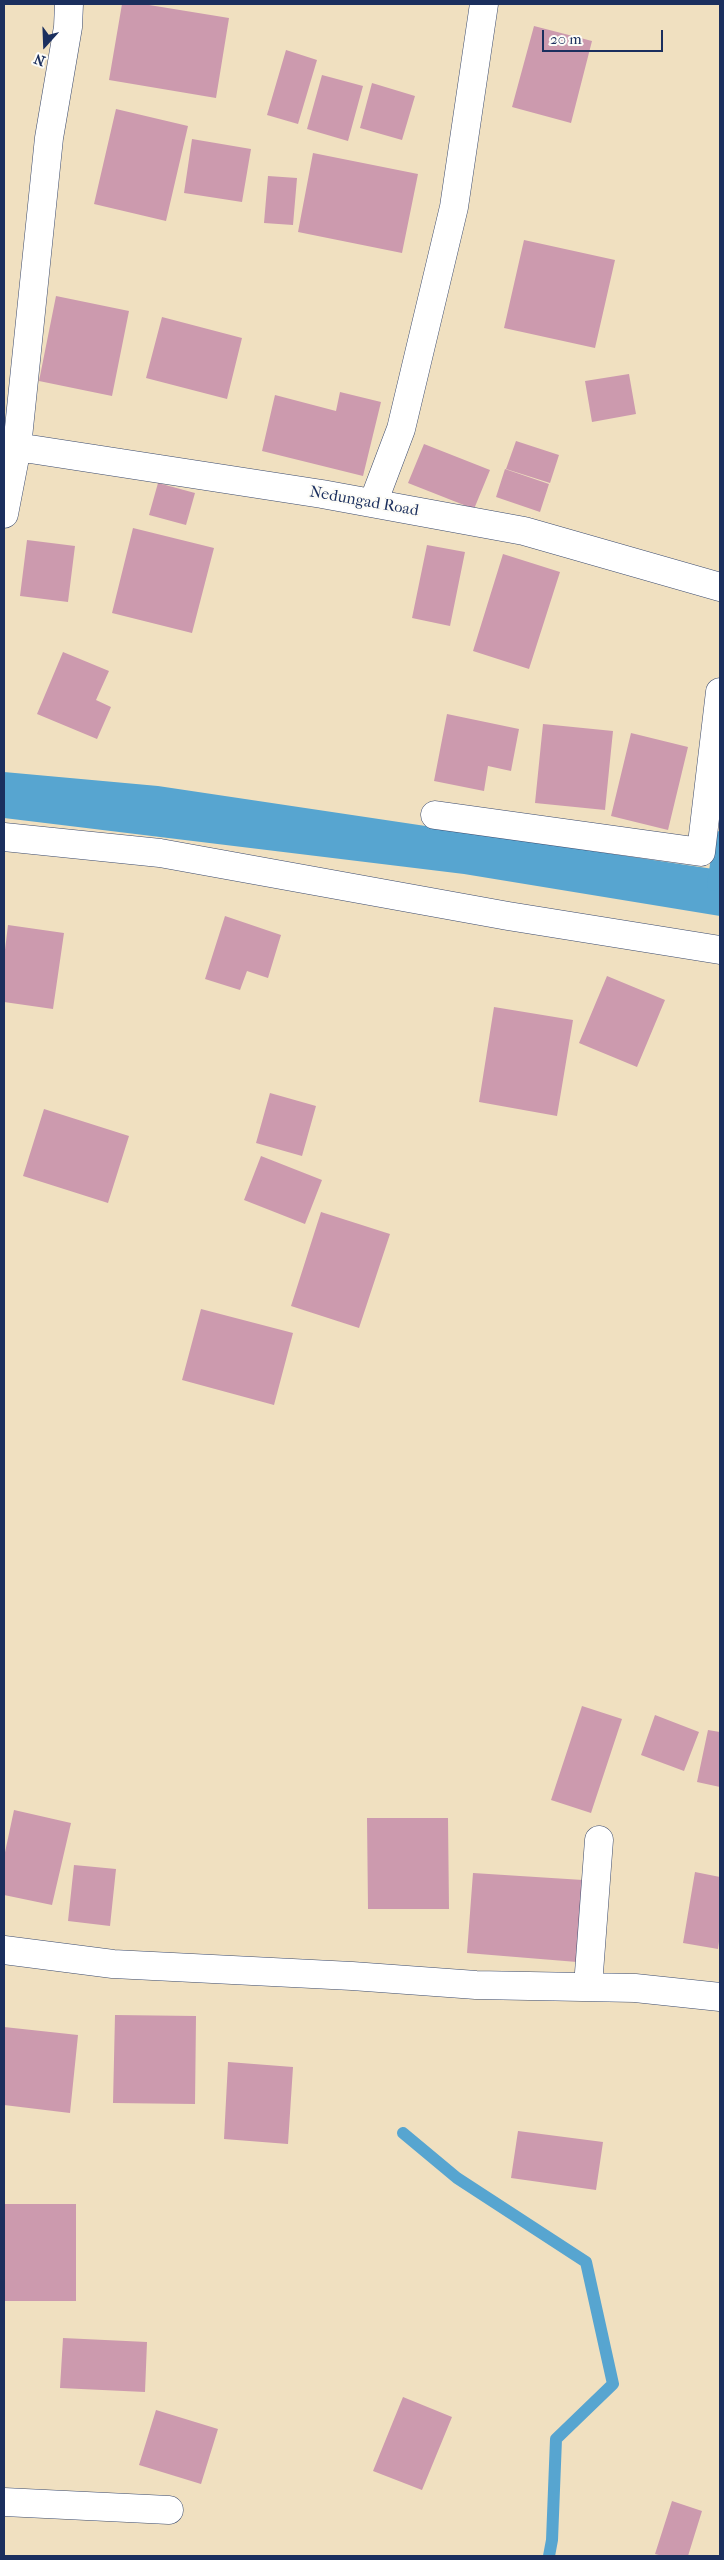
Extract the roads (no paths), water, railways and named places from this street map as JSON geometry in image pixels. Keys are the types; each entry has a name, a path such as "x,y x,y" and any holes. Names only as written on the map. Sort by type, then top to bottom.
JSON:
{"street":[{"path":"4,514 10,444 48,138 68,27 69,4"},
{"path":"373,503 401,429 454,207 484,4"},
{"name":"Nedungad Road","path":"10,444 373,503 524,532 720,587"},
{"path":"435,815 701,852 720,692"},
{"path":"4,837 160,853 508,916 720,950"},
{"path":"588,1986 598,1840"},
{"path":"4,1950 113,1964 352,1976 476,1985 634,1988 720,1997"},
{"path":"4,2502 169,2510"}],"water":[{"path":"4,772 158,786 720,870 720,916 464,874 4,818"}],"waterway":[{"path":"713,885 720,837"},
{"path":"403,2133 457,2178 586,2262 613,2384 556,2439 552,2540 549,2556"}]}
